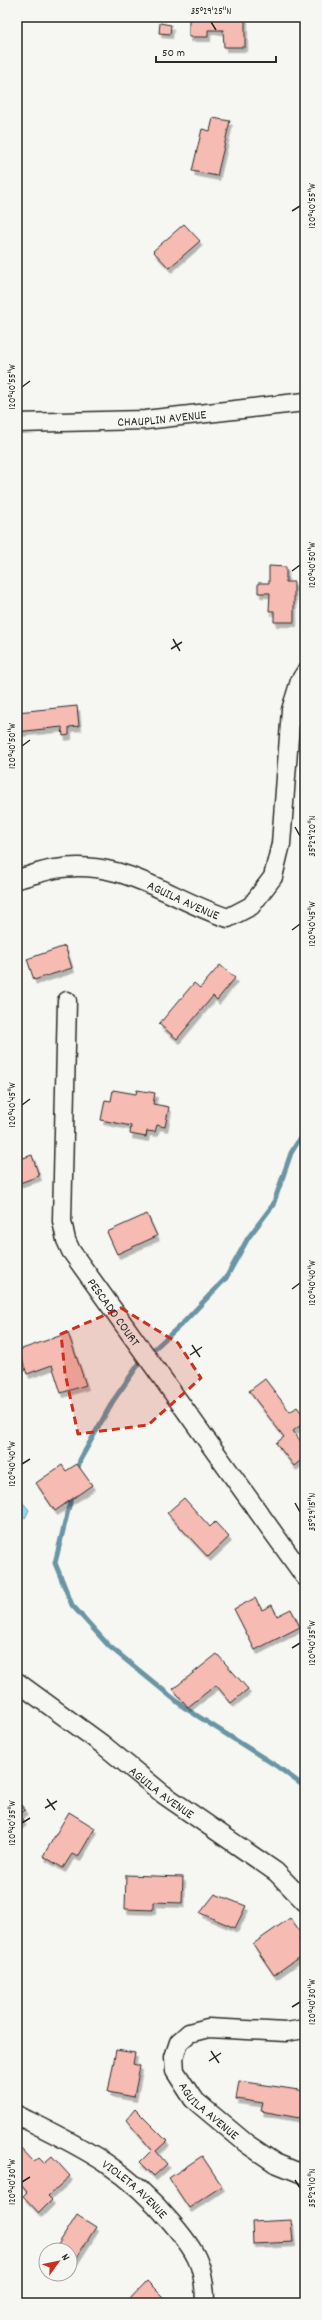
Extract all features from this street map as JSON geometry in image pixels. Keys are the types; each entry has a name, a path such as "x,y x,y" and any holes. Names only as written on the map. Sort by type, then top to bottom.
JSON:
{"street":[{"name":"CHAUPLIN AVENUE","path":"17,423 145,420 305,402"},
{"name":"AGUILA AVENUE","path":"17,879 55,868 98,868 140,878 204,909 228,918 251,906 273,877 281,844 291,710 300,681 305,673"},
{"name":"PESCADO COURT","path":"67,1001 62,1221 66,1240 71,1251 305,1577"},
{"name":"AGUILA AVENUE","path":"17,1682 102,1744 163,1794 276,1872 305,1902"},
{"name":"AGUILA AVENUE","path":"305,2029 286,2032 208,2028 189,2033 179,2042 174,2057 175,2071 193,2099 247,2144 274,2163 305,2175"},
{"name":"VIOLETA AVENUE","path":"17,2115 98,2157 135,2183 152,2199 190,2244 199,2260 203,2272 206,2303"}],"highlighted area":[{"path":"121,1308 178,1343 201,1378 148,1425 78,1434 65,1373 61,1334"}],"water":[{"path":"17,1496 29,1510 25,1518 17,1513"}],"building":[{"path":"245,17 245,47 224,47 223,30 208,30 208,37 189,37 189,18"},
{"path":"160,23 171,25 170,34 159,33"},
{"path":"213,118 230,121 217,176 192,171 202,129 210,131"},
{"path":"184,224 200,241 169,268 153,251"},
{"path":"269,566 286,567 286,582 294,582 294,622 274,622 274,611 269,611 270,593 258,593 258,583 269,583"},
{"path":"77,706 79,726 69,727 69,735 63,736 62,727 17,732 17,712"},
{"path":"65,946 72,968 34,980 27,959"},
{"path":"220,965 235,978 217,1000 213,996 177,1039 159,1024 194,983 200,988"},
{"path":"113,1090 136,1094 137,1090 155,1093 153,1104 169,1107 165,1127 157,1125 155,1132 147,1131 146,1137 130,1134 131,1126 101,1120 105,1100 111,1101"},
{"path":"32,1155 39,1176 17,1184 17,1160"},
{"path":"147,1214 157,1236 117,1254 107,1232"},
{"path":"68,1333 86,1385 61,1393 52,1365 27,1374 19,1350"},
{"path":"265,1379 290,1412 297,1407 305,1417 305,1422 293,1431 305,1447 305,1457 294,1466 276,1443 284,1437 249,1391"},
{"path":"77,1464 92,1485 55,1511 36,1483 62,1465 66,1471"},
{"path":"184,1498 210,1527 215,1522 229,1537 208,1557 167,1513"},
{"path":"255,1598 262,1610 272,1605 277,1616 291,1609 300,1627 255,1650 234,1609"},
{"path":"217,1654 248,1689 231,1703 216,1685 188,1707 173,1689"},
{"path":"17,1800 25,1810 19,1815 24,1821 17,1827"},
{"path":"69,1812 95,1828 78,1857 72,1854 63,1868 43,1856"},
{"path":"126,1875 183,1877 182,1903 153,1902 153,1910 125,1909"},
{"path":"215,1894 246,1906 235,1928 200,1913"},
{"path":"290,1918 303,1937 299,1940 305,1949 305,1953 274,1975 253,1944"},
{"path":"116,2050 135,2053 133,2064 140,2066 134,2097 108,2092"},
{"path":"239,2081 305,2091 305,2119 261,2111 263,2103 236,2099"},
{"path":"135,2109 167,2141 156,2151 167,2164 154,2176 140,2162 152,2150 126,2120"},
{"path":"21,2148 34,2162 39,2158 44,2163 52,2156 70,2176 48,2196 52,2200 39,2213 23,2196 27,2192 17,2180 17,2152"},
{"path":"202,2156 222,2186 189,2208 169,2178"},
{"path":"77,2215 96,2227 78,2255 78,2242 60,2242"},
{"path":"291,2220 293,2242 253,2244 252,2222"},
{"path":"147,2281 169,2303 126,2303"}],"waterway":[{"path":"77,1472 80,1460 113,1401 141,1361 185,1321 226,1278 248,1238 273,1205 291,1153 305,1130"},
{"path":"72,1494 55,1563 72,1605 109,1646 185,1708 278,1767 305,1787"}]}
